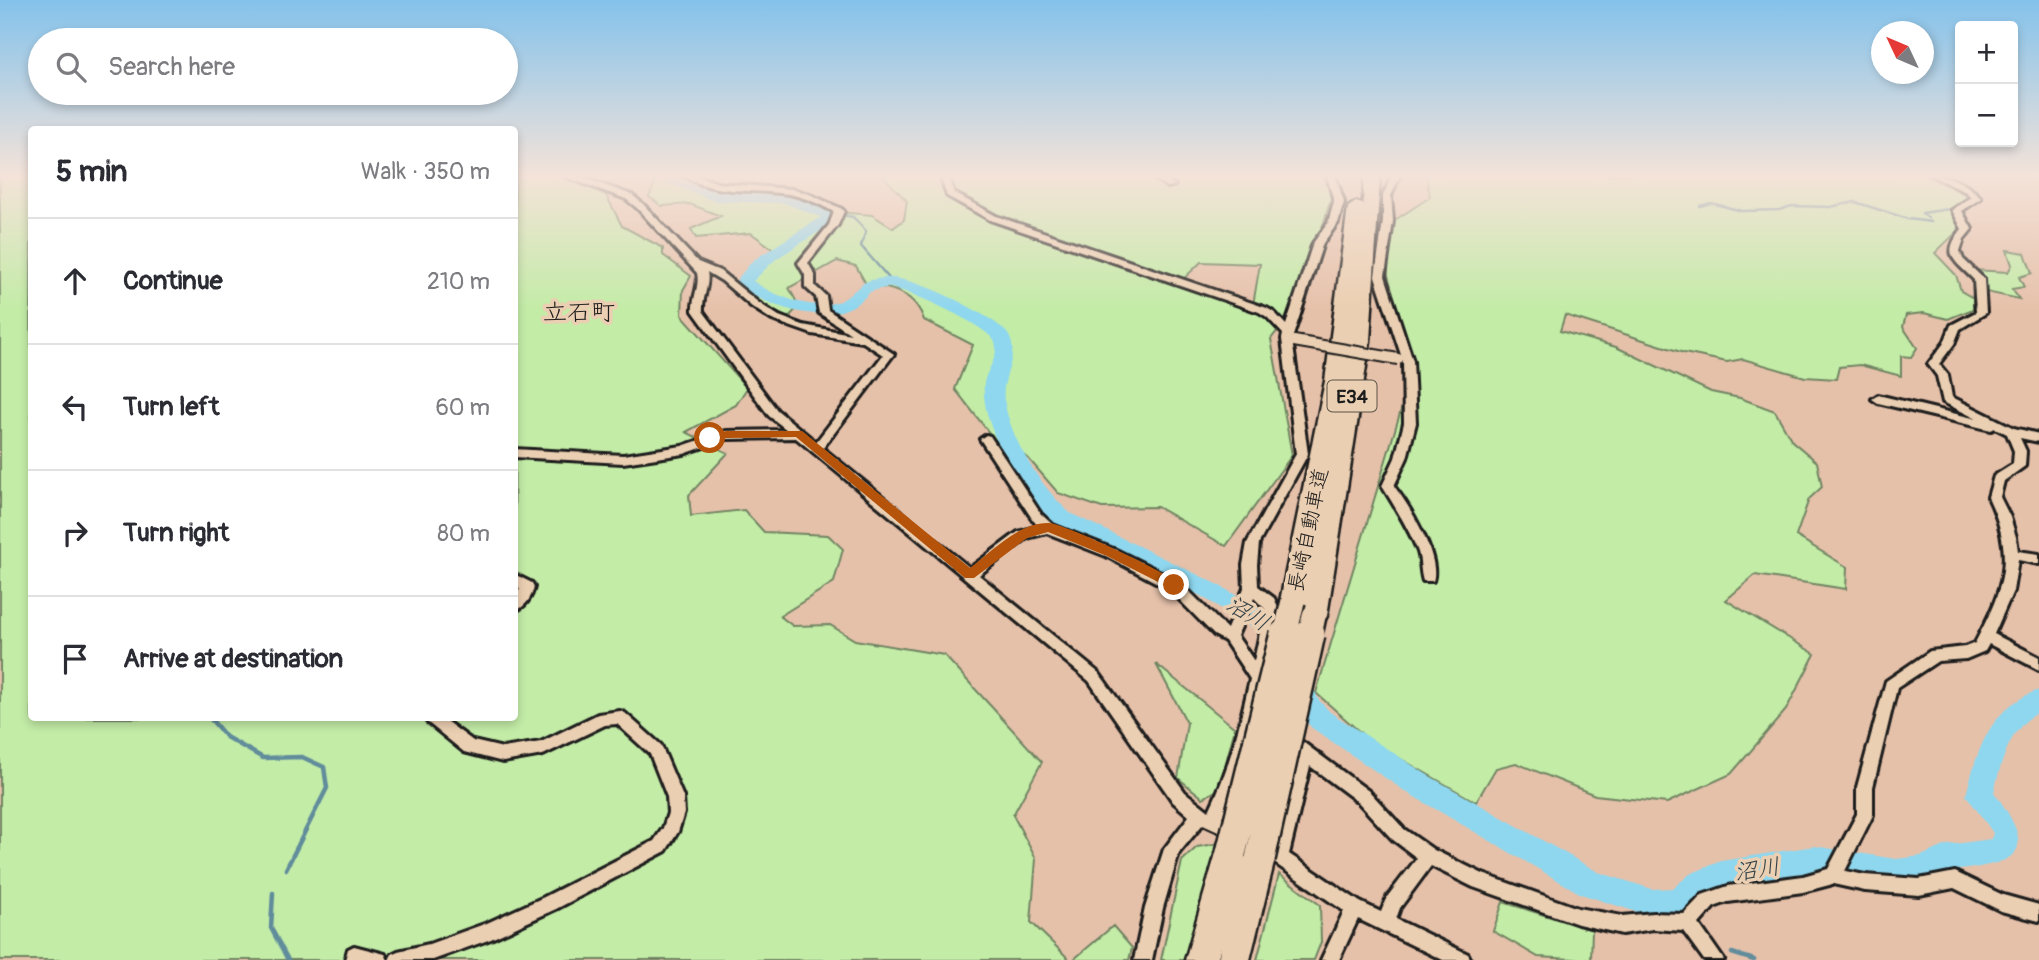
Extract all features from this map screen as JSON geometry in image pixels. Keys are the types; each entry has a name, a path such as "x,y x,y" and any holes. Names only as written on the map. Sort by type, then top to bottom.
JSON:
{"highway":[{"name":"長崎自動車道","path":"1234,960 1257,855 1293,611 1335,381 1355,220"},
{"name":"長崎自動車道","path":"1293,611 1354,384 1364,302 1369,220"},
{"name":"長崎自動車道","path":"1201,960 1257,855"}],"street":[{"path":"652,220 697,265 704,278 696,303 698,312 773,412 1094,677 1166,781 1206,817 1257,855 1354,908 1462,960"},
{"path":"817,448 889,354 821,308 821,296 810,287 810,275 803,263 811,248 828,233 835,220"},
{"path":"998,220 1263,310 1277,318 1290,338 1403,360"},
{"path":"1230,637 1248,594 1253,543 1302,454 1290,338 1318,243 1334,220"},
{"path":"1388,220 1380,276 1403,360 1410,423 1401,458 1388,486 1399,501 1425,554 1427,577"},
{"path":"1833,876 1865,815 1865,788 1891,685 1935,655 1966,653 1980,647 2010,585 2014,555 2006,518 1994,497 1998,479 2019,466 2020,452 2012,432 1947,399 1942,375 1933,364 1949,344 1955,327 1981,313 1979,279 1954,252 1956,239 1967,229 1962,220"},
{"path":"697,265 725,276 766,312 800,329 864,339"},
{"path":"1878,399 1900,402 2039,439"},
{"path":"518,453 623,459 684,450 726,435 799,434"},
{"path":"986,439 1037,517 1048,528 1111,553 1174,585 1219,631 1230,637 1256,677"},
{"path":"970,575 1023,534 1048,528"},
{"path":"2014,555 2039,559"},
{"path":"518,581 527,587 526,594 518,602"},
{"path":"1143,960 1154,908 1172,849 1221,805 1245,725 1266,636 1293,611 1248,594"},
{"path":"1986,636 2039,664"},
{"path":"398,960 442,948 497,927 638,859 660,846 670,832 676,813 675,797 656,750 620,718 603,719 543,748 503,755 468,747 436,721"},
{"path":"1245,725 1295,745 1364,797 1398,834 1428,856 1506,893 1578,916 1622,926 1653,921 1688,923"},
{"path":"1257,855 1307,754"},
{"path":"1385,923 1393,903 1428,856"},
{"path":"1688,923 1708,901 1728,894 1803,884 1833,876 1865,883 1919,887 1955,880 2001,903 2039,913"},
{"path":"1330,960 1354,908"},
{"path":"1688,923 1715,960"},
{"path":"354,960 355,955 379,960"}],"green space":[{"path":"0,220 28,220 28,721 518,721 518,220 619,220 622,226 663,248 663,255 691,276 683,290 682,315 747,388 736,405 686,432 728,453 689,495 691,516 744,510 764,532 828,535 843,549 834,582 780,616 793,626 830,625 855,640 944,655 1042,762 1013,815 1036,859 1031,922 1070,960 0,960"},
{"path":"712,220 880,220 893,228 904,220 1325,220 1284,322 1271,339 1292,455 1226,546 1157,507 1102,508 1058,493 1028,458 994,439 955,389 973,345 924,320 915,303 908,297 884,287 866,284 856,266 837,261 789,288 799,306 788,318 758,303 739,286 780,254 751,233 696,238 691,229","holes":["1201,262 1260,264 1252,311 1177,285"]},
{"path":"1395,220 1958,220 1963,226 1935,253 1956,275 1961,291 1973,298 1973,309 1948,319 1924,313 1906,315 1903,327 1917,348 1911,357 1901,356 1901,376 1860,365 1839,367 1836,379 1805,377 1743,359 1727,362 1684,353 1565,315 1560,331 1616,347 1711,392 1740,398 1775,411 1792,441 1817,462 1822,487 1809,499 1796,536 1847,567 1846,589 1755,575 1726,600 1815,654 1786,710 1731,774 1667,803 1595,795 1516,763 1496,768 1476,802 1371,742 1316,693 1413,370 1385,264"},
{"path":"2007,250 2025,253 2032,273 2019,277 2024,287 2012,289 2019,299 1986,292 1983,279 1972,270 2008,272 2012,265"},
{"path":"1156,664 1235,728 1219,789 1203,798 1178,778 1187,723"},
{"path":"1221,843 1185,960 1161,960 1182,861 1197,847"},
{"path":"1279,874 1320,905 1321,942 1314,960 1257,960"},
{"path":"1503,902 1592,930 1591,960 1538,957 1493,931"},
{"path":"1113,926 1132,948 1129,960 1073,960"}],"waterway":[{"name":"沼川","path":"828,220 770,255 749,273 744,282 771,298 788,304 824,309 840,307 854,300 864,288 891,283 949,305 982,323 1001,337 1004,343 1004,354 995,377 994,399 1006,436 1027,476 1051,508 1062,519 1207,589 1278,631 1283,639"},
{"path":"856,220 866,231 861,246 893,283"},
{"path":"1914,220 1931,222"},
{"name":"沼川","path":"1299,682 1307,705 1321,720 1416,783 1591,884 1652,903 1679,902 1700,884 1721,875 1814,859 1896,873 1923,869 1947,858 1978,856 1999,850 2008,843 2006,829 1980,795 1983,782 1992,753 2006,725 2026,705 2039,701"},
{"path":"213,721 226,737 263,758 302,757 324,767 327,788 286,869"},
{"path":"273,893 271,928 288,960"},
{"path":"1732,953 1754,960"}],"district":[{"name":"立石町","path":"579,312"}],"route":[{"path":"710,438 726,435 799,434 970,575 1023,534 1048,528 1111,553 1174,585"}]}
